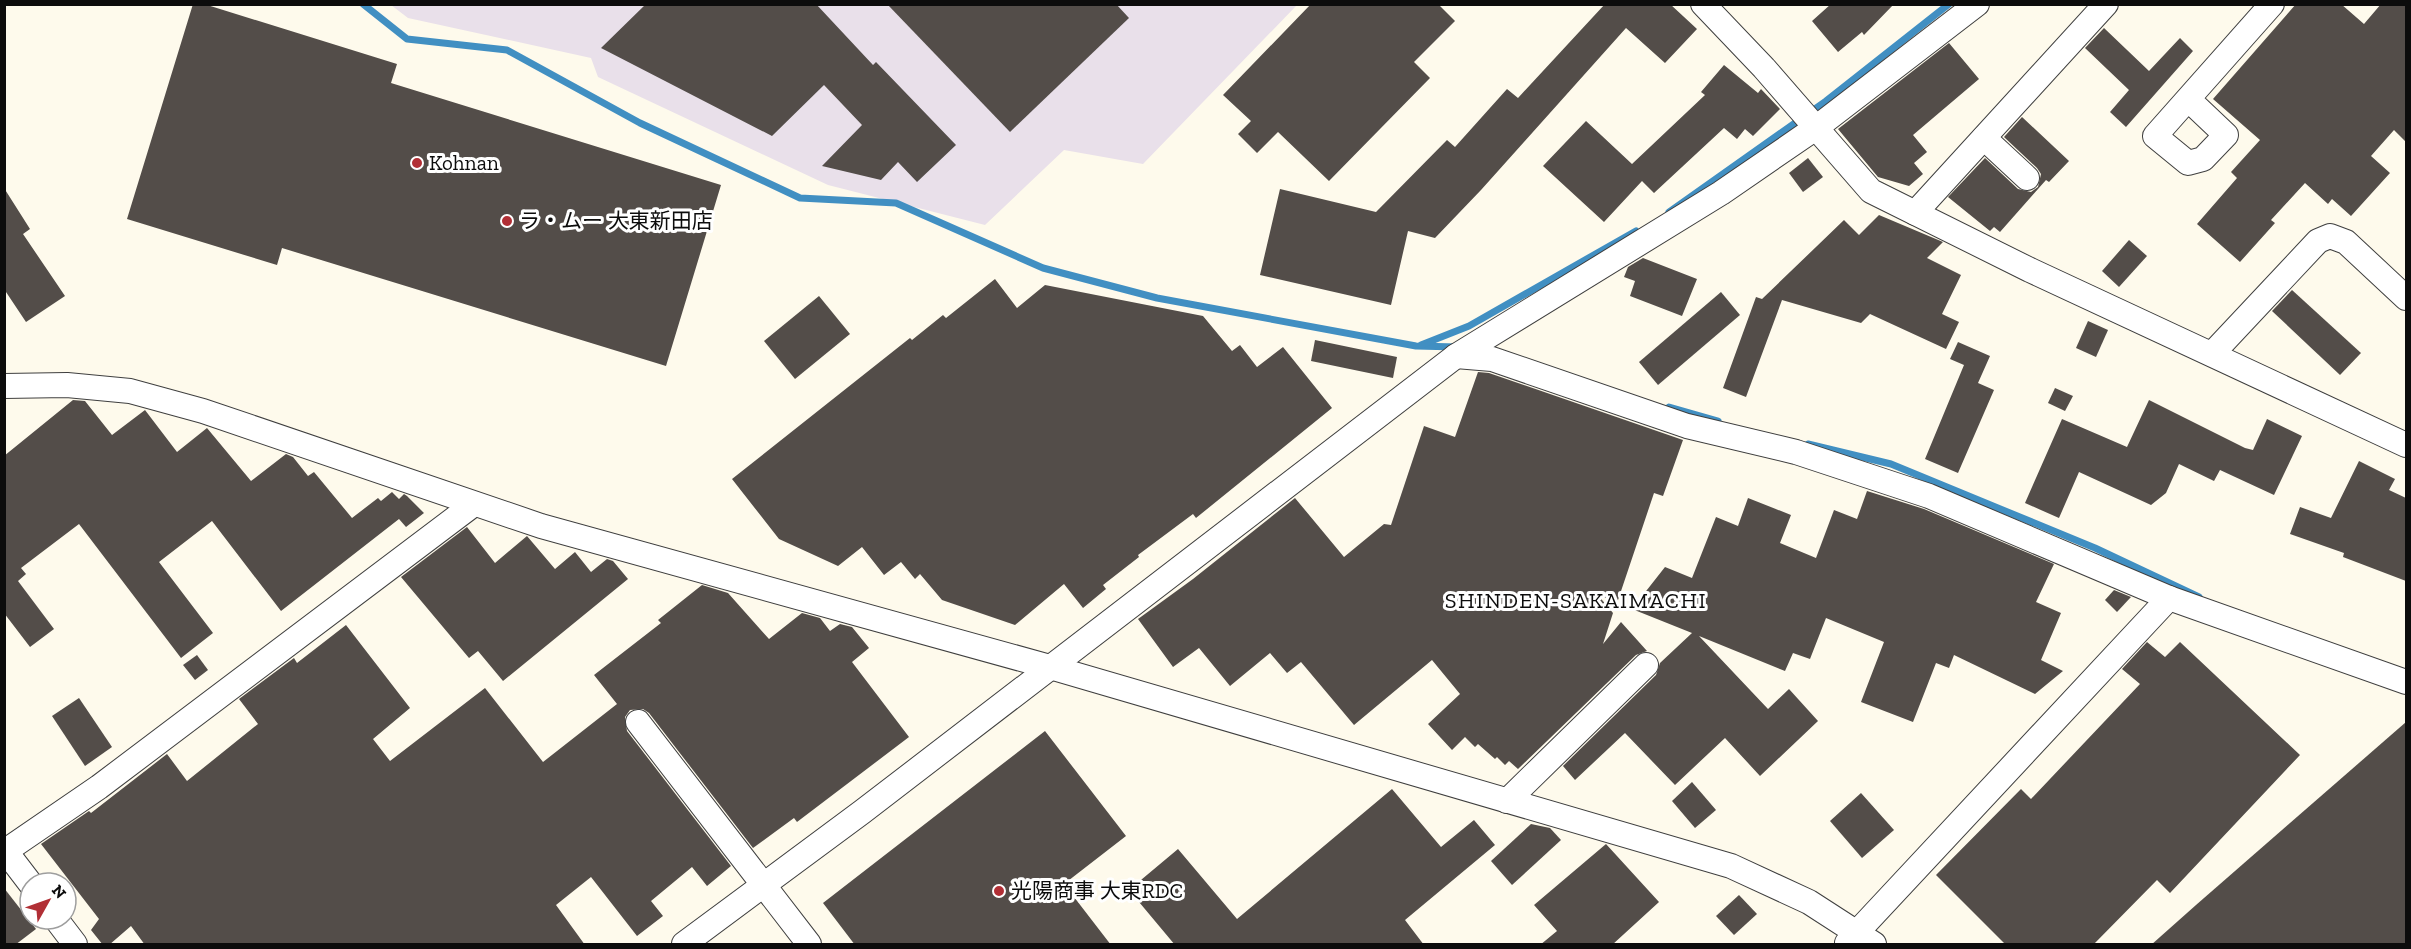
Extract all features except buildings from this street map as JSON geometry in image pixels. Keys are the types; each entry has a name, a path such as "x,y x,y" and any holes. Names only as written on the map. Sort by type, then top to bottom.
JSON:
{"street":[{"path":"1703,4 1817,127 1870,191 2406,445"},
{"path":"684,945 862,812 1456,356 1721,193 1817,127 1977,4"},
{"path":"1915,213 2106,4"},
{"path":"2187,99 2272,4"},
{"path":"1984,138 2026,178"},
{"path":"2212,354 2318,241 2330,236 2346,242 2406,298"},
{"path":"1456,356 1492,359 1687,426 1796,452 1929,496 2169,598 2406,682"},
{"path":"4,386 67,385 130,392 203,411 553,529 1050,667 1731,866 1809,902 1858,941 2169,598"},
{"path":"21,871 5,850 99,787 474,504"},
{"path":"1507,801 1646,665"},
{"path":"638,722 764,883 809,945"},
{"path":"65,931 75,945"}],"shaded area":[{"path":"391,5 1297,5 1143,164 1064,150 985,225 828,185 598,77 591,58 408,18"}],"waterway":[{"path":"363,4 407,39 507,50 640,123 800,198 896,203 1043,268 1157,298 1416,346 1457,347"},
{"path":"1669,212 1826,101 1949,4"},
{"path":"1421,345 1469,326 1636,231"},
{"path":"1669,407 1718,421"},
{"path":"1808,444 1891,464 2095,548 2199,597"}],"place":[{"name":"Kohnan","path":"417,163"},
{"name":"ラ・ムー 大東新田店","path":"507,221"},
{"name":"光陽商事 大東RDC","path":"999,891"}],"district":[{"name":"SHINDEN-SAKAIMACHI","path":"1576,600"}]}
